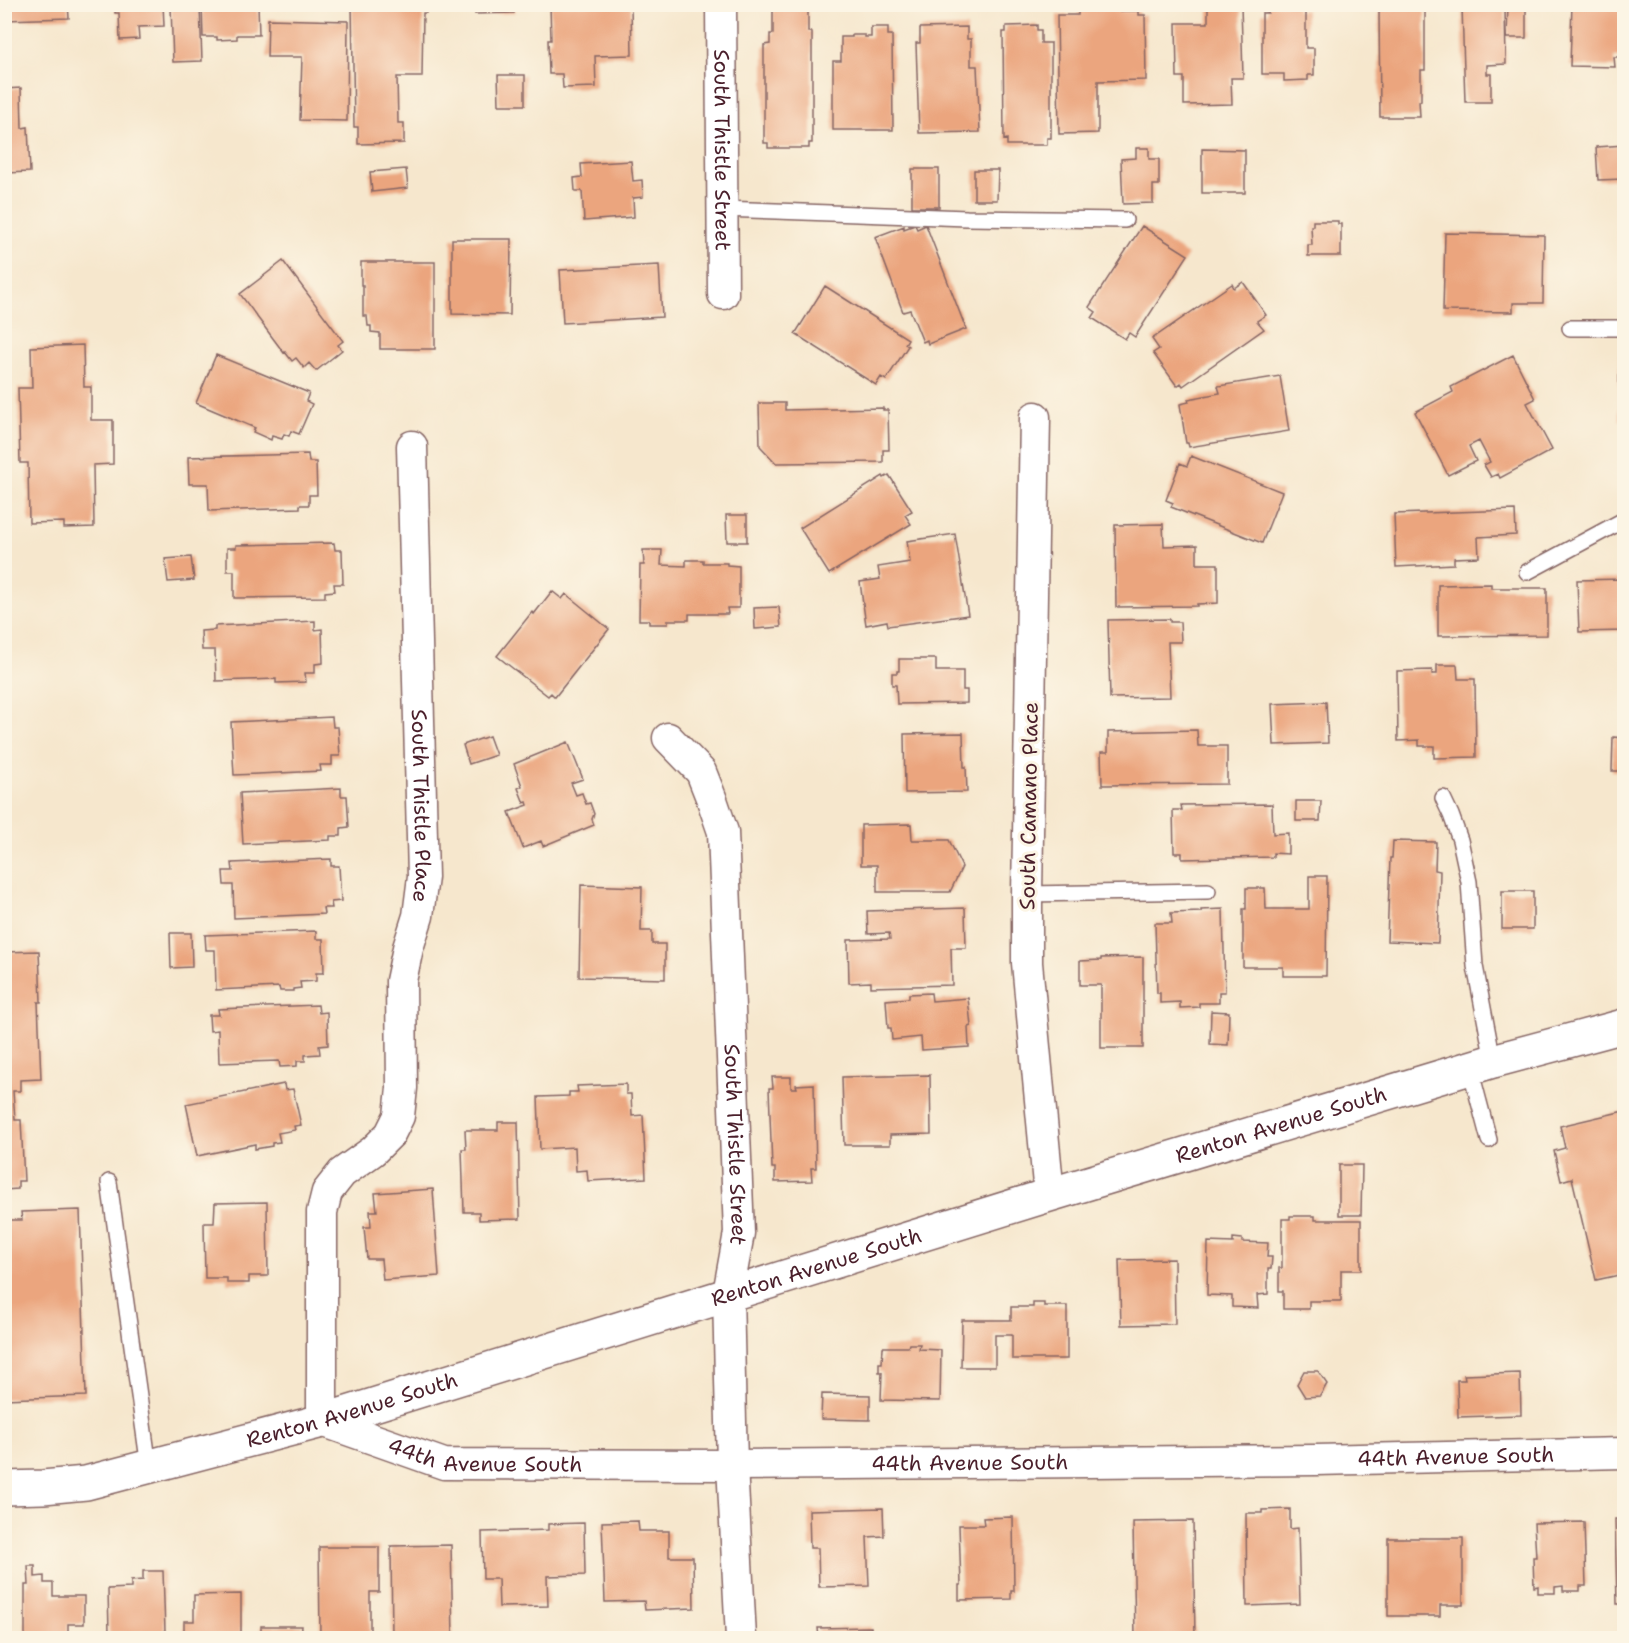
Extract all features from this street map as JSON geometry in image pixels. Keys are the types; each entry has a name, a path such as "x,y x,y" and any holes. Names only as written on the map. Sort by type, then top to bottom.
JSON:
{"main road":[{"name":"Renton Avenue South","path":"4,1488 86,1483 322,1421 1049,1195 1482,1064 1624,1026"}],"street":[{"name":"South Thistle Street","path":"720,4 723,294"},
{"name":"South Camano Place","path":"1035,417 1027,963 1049,1195"},
{"name":"South Thistle Place","path":"322,1421 322,1212 327,1192 342,1173 373,1151 390,1134 399,1116 402,1088 401,981 418,916 423,877 412,446"},
{"name":"South Thistle Street","path":"668,738 701,772 723,832 739,1233 728,1294 732,1465 741,1638"},
{"name":"44th Avenue South","path":"322,1421 444,1464 732,1465 1328,1460 1624,1453"}],"lane":[{"path":"722,209 967,218 1125,220"},
{"path":"1570,328 1624,328"},
{"path":"1527,572 1624,521"},
{"path":"1443,798 1461,840 1469,882 1474,966 1490,1140"},
{"path":"1027,894 1208,891"},
{"path":"109,1182 149,1467"}],"building":[{"path":"5,4 68,4 69,18 5,20"},
{"path":"115,4 163,4 164,26 138,27 139,39 120,40 119,13 115,13"},
{"path":"202,4 258,4 259,35 237,35 237,39 217,40 217,37 203,37"},
{"path":"352,4 426,4 426,13 423,13 422,77 397,77 398,123 404,123 404,143 358,144 358,127 354,127"},
{"path":"463,4 514,4 514,13 475,14 475,8 463,8"},
{"path":"631,4 632,55 595,56 596,87 563,88 562,74 549,74 550,5"},
{"path":"773,4 808,4 808,32 812,32 812,143 809,143 809,148 768,148 768,143 764,143 764,45 770,44 770,34 773,34"},
{"path":"1094,4 1108,4 1108,8 1119,8 1119,11 1139,11 1139,15 1145,15 1146,80 1098,81 1098,133 1059,134 1057,15 1078,15 1078,9 1094,9"},
{"path":"1208,4 1241,4 1243,78 1231,78 1232,104 1184,105 1184,77 1177,77 1176,23 1208,23"},
{"path":"1268,4 1297,4 1297,11 1306,10 1306,48 1314,48 1314,75 1308,75 1308,80 1284,81 1284,74 1262,74 1262,13 1268,13"},
{"path":"1396,4 1412,4 1412,8 1425,8 1425,70 1421,70 1420,117 1380,117 1379,9 1396,9"},
{"path":"1475,4 1505,7 1506,64 1487,65 1487,74 1491,74 1491,102 1465,102 1462,7 1473,8"},
{"path":"1508,4 1526,4 1526,38 1507,38"},
{"path":"1572,4 1624,4 1624,57 1614,57 1615,67 1570,66"},
{"path":"171,7 200,7 202,61 173,62"},
{"path":"268,19 348,21 347,121 300,120 302,57 267,57"},
{"path":"1037,25 1037,30 1041,30 1041,43 1051,43 1051,138 1047,138 1047,145 1007,145 1007,139 1004,140 1003,32 1006,32 1006,26"},
{"path":"871,27 888,27 888,35 892,35 893,130 833,130 833,61 841,61 841,37 865,35 865,37 871,37"},
{"path":"967,27 967,39 971,39 971,66 977,66 980,132 919,133 916,43 920,43 920,28"},
{"path":"498,75 525,75 525,105 499,105"},
{"path":"21,88 22,128 28,127 30,172 4,173 4,89"},
{"path":"1624,145 1624,179 1598,180 1596,147"},
{"path":"1136,148 1149,148 1149,159 1159,159 1159,185 1153,185 1153,203 1123,204 1121,159 1136,158"},
{"path":"1202,149 1245,150 1245,193 1202,193"},
{"path":"631,161 633,181 642,180 643,197 633,198 634,217 584,221 582,191 575,191 574,178 582,177 581,164"},
{"path":"406,169 408,188 372,192 370,172"},
{"path":"912,169 939,169 939,207 912,207"},
{"path":"974,170 998,170 997,200 974,200"},
{"path":"1313,221 1338,221 1338,224 1341,224 1341,256 1308,256 1308,245 1312,245"},
{"path":"915,225 917,229 926,225 966,329 928,344 927,340 923,342 910,310 903,312 875,237 904,226 904,229"},
{"path":"1142,226 1188,255 1135,337 1129,333 1125,339 1092,318 1096,312 1089,307"},
{"path":"1445,233 1544,235 1543,303 1513,303 1513,312 1443,311"},
{"path":"452,239 511,239 510,315 452,314"},
{"path":"283,261 343,341 338,345 342,350 316,371 309,363 304,368 296,358 292,361 284,353 240,294"},
{"path":"361,262 435,262 435,349 380,349 380,333 371,332 367,316 363,316"},
{"path":"659,265 662,317 563,323 560,270"},
{"path":"1243,282 1266,315 1257,321 1264,329 1183,386 1181,383 1177,386 1153,353 1159,349 1152,339 1232,284 1234,288"},
{"path":"825,286 908,339 905,344 908,346 886,380 881,377 876,385 795,334"},
{"path":"83,345 84,387 91,387 91,420 113,420 113,464 93,465 94,527 64,528 64,522 29,523 28,463 20,463 18,388 32,388 31,347"},
{"path":"1619,353 1624,353 1624,420 1619,420"},
{"path":"216,355 309,393 306,401 312,404 299,434 291,431 289,436 284,434 282,439 272,436 271,440 253,432 255,428 196,403"},
{"path":"1513,355 1535,399 1527,403 1552,450 1500,478 1498,474 1491,477 1484,465 1490,462 1479,441 1469,446 1476,461 1448,475 1415,412 1453,392 1451,387"},
{"path":"1280,376 1289,431 1189,447 1186,443 1180,404 1189,402 1188,399 1220,393 1218,386"},
{"path":"759,403 785,403 785,410 883,408 883,410 888,410 889,450 883,450 883,462 776,463 760,446"},
{"path":"308,454 309,462 316,462 317,495 309,495 309,505 300,505 300,508 209,511 208,484 189,484 188,457"},
{"path":"1191,456 1282,492 1262,543 1171,507 1173,503 1166,500 1180,463 1187,466"},
{"path":"889,475 912,511 905,515 911,524 829,574 800,528 883,476 884,478"},
{"path":"1515,510 1516,535 1478,537 1479,557 1454,558 1454,564 1396,567 1394,514"},
{"path":"726,515 747,515 747,542 727,542"},
{"path":"1163,524 1164,546 1197,545 1197,564 1218,564 1218,603 1197,604 1197,606 1116,607 1115,525"},
{"path":"955,534 968,615 888,626 887,621 866,625 860,582 880,579 878,567 910,562 907,541"},
{"path":"334,543 335,550 342,550 343,584 334,584 335,591 325,592 325,597 234,598 234,571 227,571 227,548 236,548 236,545"},
{"path":"643,550 662,550 661,565 686,566 686,560 703,560 703,563 727,563 727,565 739,566 739,608 727,608 728,614 689,614 689,620 668,620 668,624 649,624 649,620 639,620 640,565 644,565"},
{"path":"191,557 194,580 168,582 165,559"},
{"path":"1624,579 1624,631 1579,632 1577,580"},
{"path":"1491,584 1491,588 1547,588 1547,635 1438,636 1438,585"},
{"path":"552,591 562,599 566,594 609,629 555,697 551,693 548,696 497,656"},
{"path":"779,607 781,627 755,629 754,608"},
{"path":"1170,619 1170,622 1180,622 1181,642 1168,642 1170,697 1110,698 1108,620"},
{"path":"315,621 315,630 322,629 323,663 315,664 315,673 305,673 306,682 276,683 276,679 216,681 215,650 202,650 201,631 215,630 215,626"},
{"path":"899,659 936,659 936,671 963,671 963,690 967,690 967,703 897,704 896,685 892,685 892,673 899,671"},
{"path":"1437,665 1457,665 1458,679 1475,679 1476,757 1434,758 1434,746 1419,746 1419,740 1398,741 1397,671 1432,670 1432,674 1437,674"},
{"path":"1326,702 1328,743 1274,745 1272,704"},
{"path":"332,717 333,727 338,727 340,756 332,756 332,765 320,765 321,771 234,775 231,722"},
{"path":"1197,730 1198,746 1227,746 1227,784 1102,785 1101,752 1108,752 1108,732"},
{"path":"963,733 967,792 905,793 904,734"},
{"path":"489,736 496,755 469,764 463,745"},
{"path":"1613,737 1624,738 1624,771 1612,771"},
{"path":"568,742 583,779 571,783 576,795 582,793 586,804 590,803 594,814 592,819 594,825 543,846 541,841 523,848 509,812 528,805 527,802 524,803 518,788 522,786 514,764"},
{"path":"341,788 341,796 347,796 349,827 341,828 341,836 330,836 330,840 243,844 240,793"},
{"path":"1296,801 1321,801 1320,821 1296,821"},
{"path":"1272,804 1273,834 1288,833 1288,854 1273,853 1273,857 1182,859 1182,853 1174,853 1173,810 1182,810 1181,805"},
{"path":"911,824 912,840 949,840 962,867 950,892 877,892 877,865 861,865 861,825"},
{"path":"1393,841 1436,842 1435,870 1440,871 1438,943 1387,941 1390,858 1392,858"},
{"path":"331,859 331,866 339,866 341,901 331,902 332,908 323,908 324,914 234,918 233,885 224,885 223,871 233,871 232,863"},
{"path":"1309,876 1327,876 1326,976 1283,976 1283,967 1243,967 1243,909 1246,909 1246,888 1265,888 1266,909 1309,909"},
{"path":"581,885 642,887 641,931 652,931 652,944 665,944 665,979 579,977"},
{"path":"1502,891 1533,891 1533,929 1502,929"},
{"path":"965,908 966,948 951,948 952,985 871,987 871,982 849,983 848,940 890,939 889,933 868,934 867,911"},
{"path":"1223,909 1225,992 1219,992 1219,1003 1199,1003 1199,1007 1180,1008 1180,1002 1160,1003 1160,993 1157,993 1155,923 1172,923 1171,913"},
{"path":"316,931 316,939 323,939 324,973 316,973 316,981 300,982 301,988 293,989 293,991 280,991 279,987 216,990 215,950 206,950 205,935"},
{"path":"170,933 191,933 192,967 171,968"},
{"path":"39,951 41,1079 20,1080 20,1091 13,1091 15,1120 21,1120 24,1181 18,1181 18,1189 4,1190 4,952"},
{"path":"1143,957 1143,1048 1101,1048 1101,985 1080,985 1080,961"},
{"path":"931,993 932,1001 968,998 971,1026 968,1027 969,1047 922,1050 921,1037 892,1040 891,1028 888,1028 886,1000 909,998 909,994"},
{"path":"318,1005 319,1013 327,1012 328,1045 319,1046 320,1054 305,1055 305,1061 297,1061 297,1066 280,1067 279,1061 219,1063 218,1030 210,1031 209,1015 219,1015 218,1009"},
{"path":"1211,1011 1229,1012 1228,1045 1210,1044"},
{"path":"930,1075 931,1134 890,1135 890,1145 844,1145 842,1077"},
{"path":"772,1077 791,1077 791,1088 797,1088 796,1085 814,1084 816,1168 811,1168 812,1181 775,1182 775,1168 772,1168 769,1088 773,1088"},
{"path":"284,1084 285,1090 293,1089 301,1125 294,1126 295,1130 278,1133 280,1142 272,1143 272,1146 255,1149 255,1144 197,1156 186,1104"},
{"path":"626,1084 626,1094 631,1094 632,1116 643,1115 646,1178 588,1181 587,1170 576,1171 575,1147 540,1149 538,1097 569,1096 569,1092 578,1092 577,1086"},
{"path":"1624,1111 1624,1274 1596,1280 1572,1178 1561,1181 1554,1151 1565,1148 1560,1126"},
{"path":"498,1122 518,1122 520,1219 479,1220 479,1212 464,1212 462,1149 466,1149 465,1130 498,1130"},
{"path":"1339,1165 1362,1165 1361,1215 1339,1215"},
{"path":"433,1189 439,1276 383,1280 381,1259 367,1259 364,1227 371,1227 370,1211 377,1211 375,1193"},
{"path":"267,1202 268,1276 249,1276 249,1283 227,1283 227,1278 205,1278 204,1223 214,1223 215,1203"},
{"path":"80,1210 86,1396 4,1399 4,1220 22,1220 21,1212"},
{"path":"1290,1216 1315,1216 1315,1220 1361,1220 1361,1270 1341,1270 1341,1301 1309,1301 1309,1309 1283,1309 1283,1291 1279,1291 1279,1268 1282,1268 1282,1219 1290,1219"},
{"path":"1233,1238 1242,1239 1242,1242 1268,1243 1267,1257 1272,1257 1271,1269 1268,1269 1268,1294 1257,1295 1258,1308 1232,1307 1232,1296 1207,1295 1208,1242 1233,1243"},
{"path":"1174,1259 1175,1324 1121,1325 1119,1260"},
{"path":"1033,1303 1044,1303 1044,1306 1067,1306 1067,1359 1012,1359 1012,1335 995,1335 995,1367 961,1367 962,1320 1011,1320 1011,1307 1033,1307"},
{"path":"909,1344 920,1344 919,1349 941,1350 940,1401 881,1400 882,1372 879,1372 879,1363 882,1363 883,1347 908,1347"},
{"path":"1304,1371 1318,1371 1327,1384 1320,1396 1305,1397 1297,1384"},
{"path":"1520,1373 1521,1415 1458,1417 1457,1380 1465,1380 1464,1375"},
{"path":"822,1394 870,1395 870,1420 821,1419"},
{"path":"883,1508 884,1536 867,1537 869,1586 819,1587 818,1548 810,1548 809,1510"},
{"path":"1290,1509 1290,1529 1298,1528 1300,1604 1247,1606 1246,1513"},
{"path":"1013,1517 1014,1591 1011,1591 1011,1599 959,1600 959,1585 961,1585 959,1525 984,1525 983,1518"},
{"path":"1615,1519 1624,1519 1624,1604 1617,1604"},
{"path":"638,1521 639,1531 669,1531 669,1557 693,1557 694,1608 645,1610 644,1601 605,1602 602,1522"},
{"path":"1193,1521 1195,1638 1135,1638 1133,1522"},
{"path":"1584,1522 1586,1586 1580,1586 1580,1591 1563,1591 1563,1586 1555,1587 1555,1593 1538,1593 1538,1586 1534,1587 1533,1557 1536,1557 1534,1523"},
{"path":"584,1523 585,1575 547,1576 548,1606 499,1607 498,1579 483,1579 482,1532 548,1530 548,1524"},
{"path":"1388,1538 1463,1538 1463,1605 1440,1605 1440,1616 1388,1616"},
{"path":"451,1545 453,1638 392,1638 391,1546"},
{"path":"319,1547 379,1547 379,1592 370,1592 370,1638 320,1638"},
{"path":"28,1566 35,1566 35,1577 44,1576 44,1583 53,1583 53,1596 84,1596 84,1624 68,1624 68,1638 25,1638 25,1585 29,1585"},
{"path":"143,1571 163,1571 165,1632 109,1633 108,1589 131,1588 131,1581 143,1580"},
{"path":"241,1594 241,1638 184,1638 184,1621 194,1621 194,1595"},
{"path":"261,1626 302,1626 301,1638 261,1638"},
{"path":"871,1627 871,1638 819,1638 818,1628"}]}
